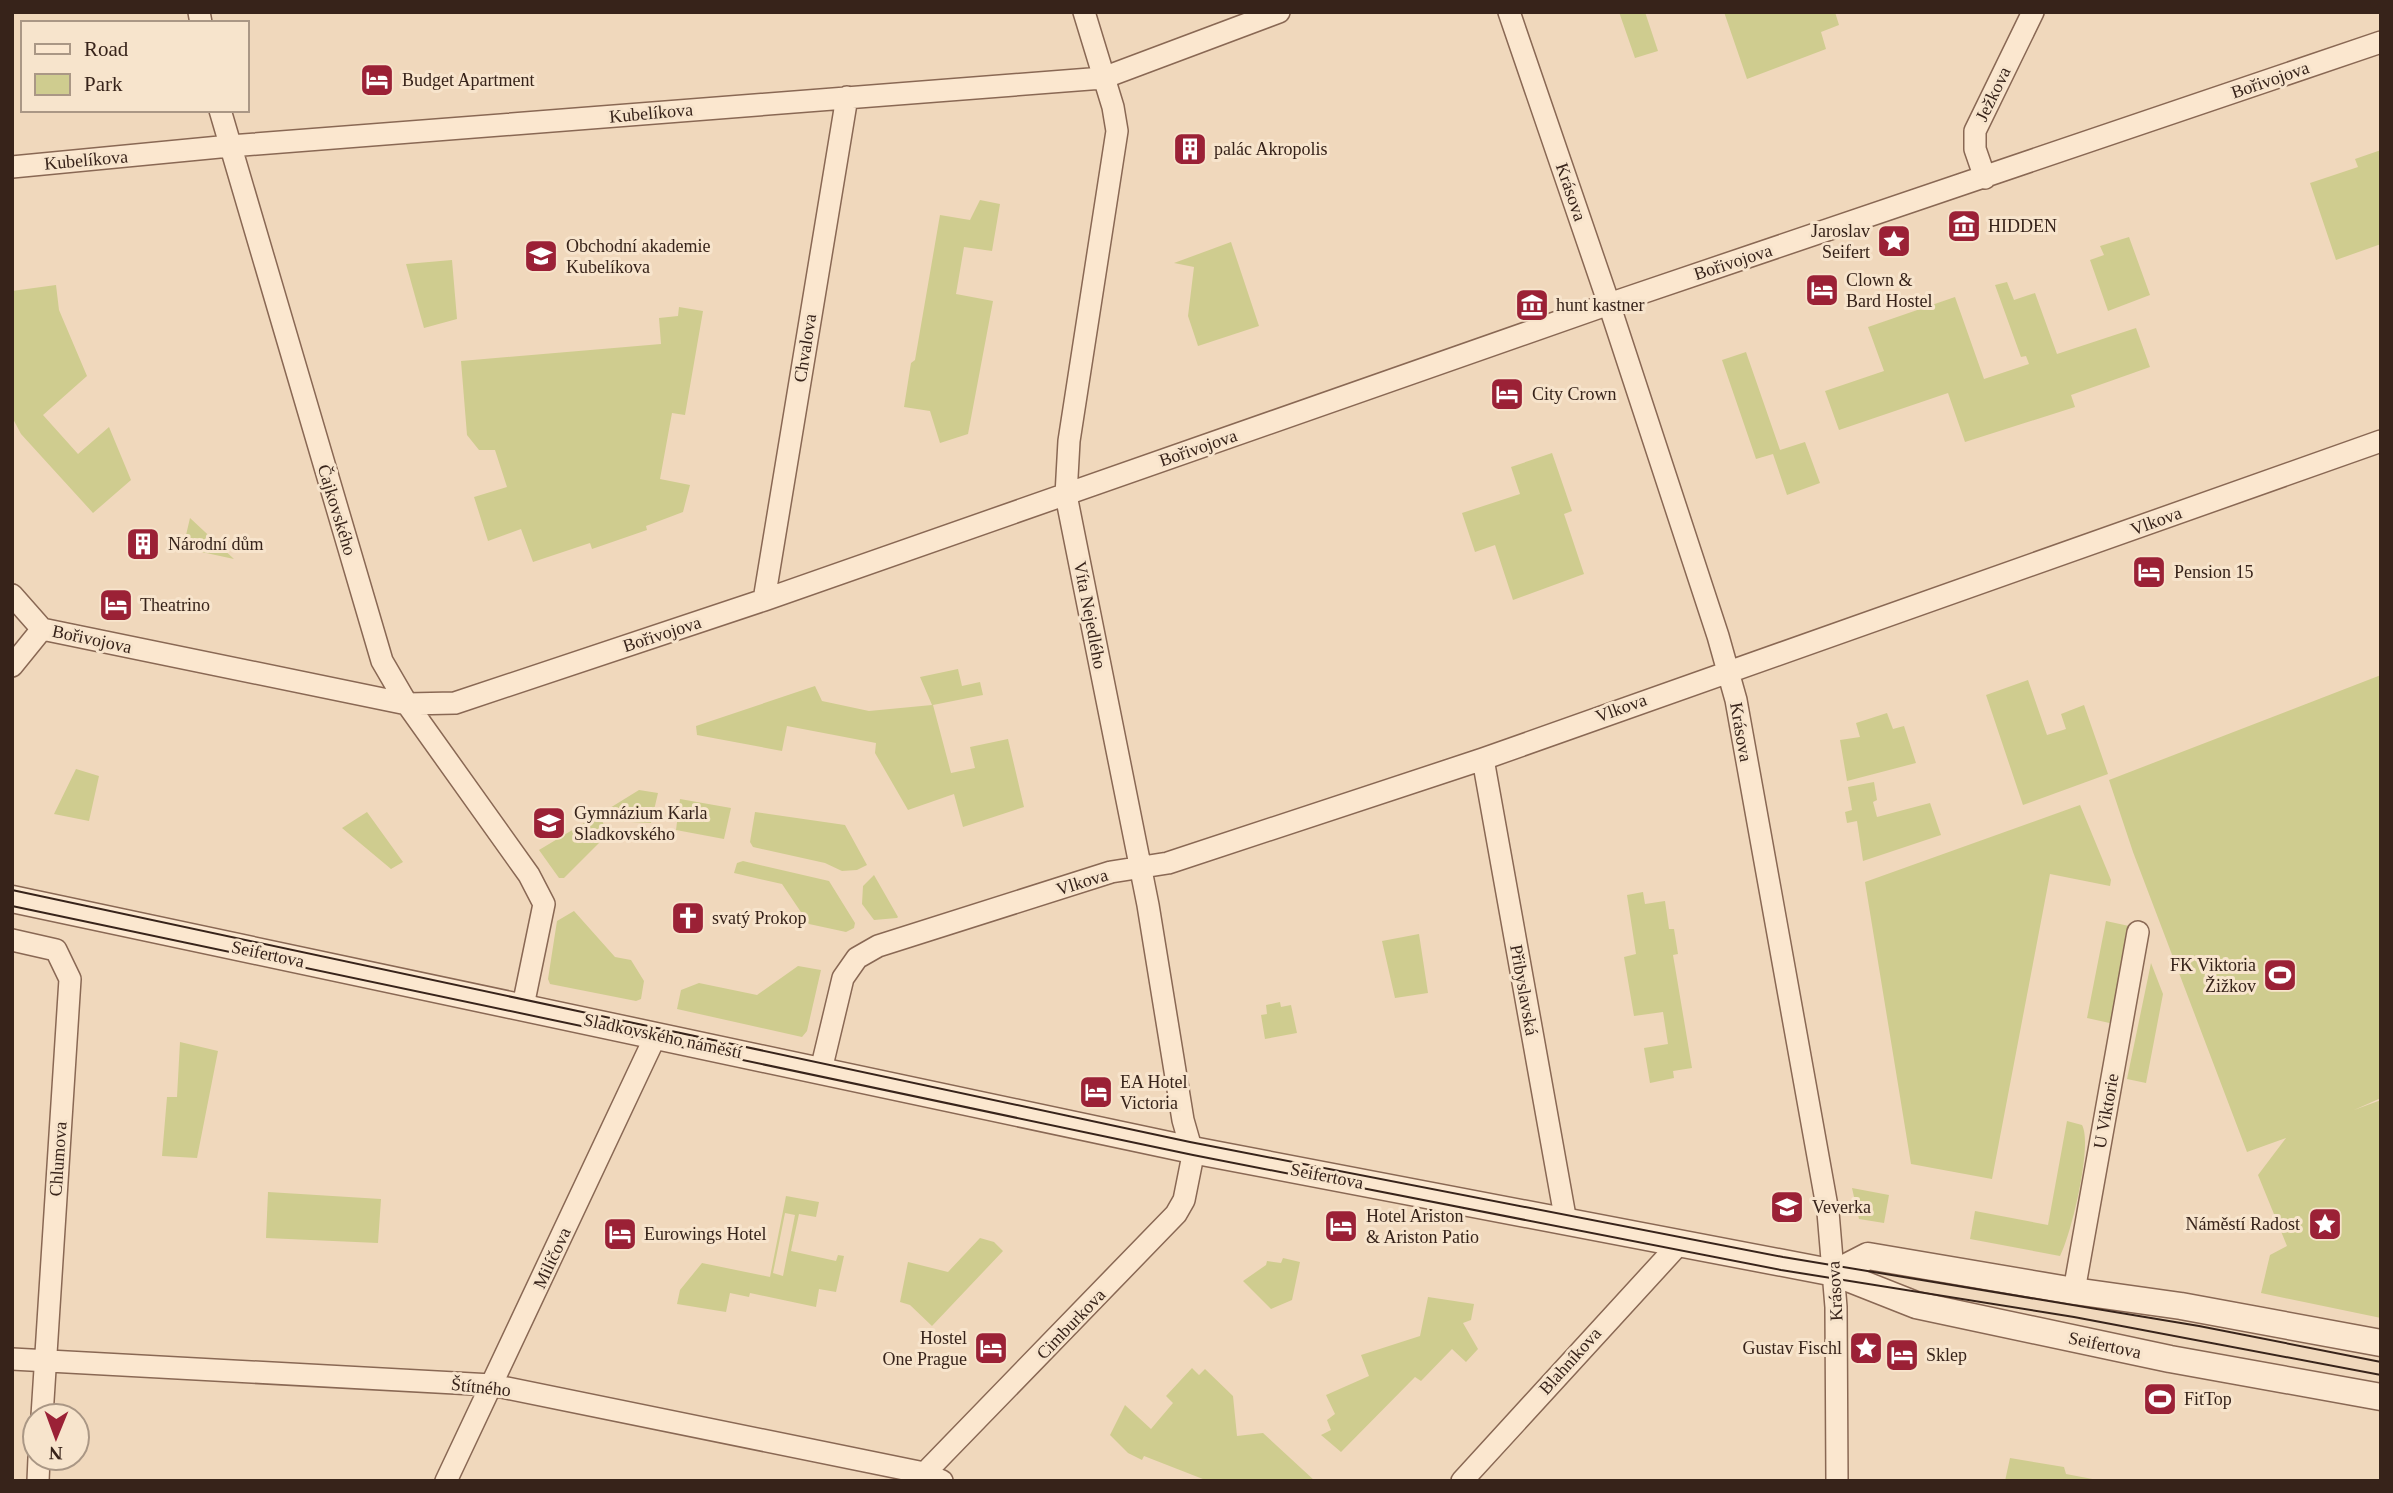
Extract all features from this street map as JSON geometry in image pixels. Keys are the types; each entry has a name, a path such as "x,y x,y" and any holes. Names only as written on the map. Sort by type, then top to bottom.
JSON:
{"street":[{"name":"Víta Nejedlého","path":"1084,12 1113,107 1117,131 1069,441 1066,495 1140,867 1183,1120 1192,1150"},
{"name":"Kubelíkova","path":"12,167 230,146 1103,78 1279,12"},
{"name":"Krásova","path":"1509,12 1609,304 1728,671 1811,1111 1835,1273 1837,1481"},
{"name":"Ježkova","path":"1985,178 1975,149 1975,131 2033,12"},
{"name":"Bořivojova","path":"12,595 42,629 407,704 456,703 764,600 1609,304 2381,42"},
{"name":"Chvalova","path":"764,600 846,97"},
{"name":"Čajkovského","path":"221,112 382,661 407,704 529,875 544,904 523,1006"},
{"name":"Vlkova","path":"821,1070 843,978 856,958 878,946 1111,872 1168,863 1483,758 2381,441"},
{"path":"12,666 42,629"},
{"name":"Přibyslavská","path":"1483,758 1566,1222"},
{"name":"Seifertova","path":"12,899 523,1006"},
{"name":"U Viktorie","path":"2074,1291 2138,932"},
{"name":"Chlumova","path":"12,940 56,950 70,979 43,1402"},
{"name":"Sladkovského náměstí","path":"523,1006 821,1070"},
{"name":"Milíčova","path":"446,1481 656,1035"},
{"name":"Seifertova","path":"821,1070 1192,1150 1835,1273 1916,1305 2171,1359 2381,1397"},
{"name":"Cimburkova","path":"928,1478 1175,1214 1188,1185 1192,1150"},
{"name":"Blahníkova","path":"1462,1481 1679,1244"},
{"path":"1835,1273 1868,1256 2181,1306 2381,1343"},
{"name":"Štítného","path":"12,1359 492,1385 928,1478"}],"green space":[{"path":"1619,12 1645,12 1658,51 1635,58"},
{"path":"1724,12 1835,12 1839,25 1821,32 1826,49 1747,79"},
{"path":"2381,150 2381,244 2336,260 2310,183 2358,167 2355,159"},
{"path":"980,200 1000,204 992,251 964,247 956,294 993,301 968,434 940,443 930,411 904,407 911,363 915,360 940,215 970,220"},
{"path":"2129,237 2150,295 2108,311 2090,260 2104,255 2100,246"},
{"path":"1231,242 1259,326 1198,346 1188,316 1194,267 1174,263"},
{"path":"452,260 457,319 424,328 406,264"},
{"path":"2007,282 2014,300 2035,293 2057,354 2136,328 2150,367 2071,395 2075,407 1965,442 1948,393 1839,430 1825,391 1884,371 1868,327 1955,297 1984,379 2029,364 2026,356 2021,357 1995,285"},
{"path":"56,285 59,310 87,376 43,415 78,454 109,427 131,480 93,513 21,434 12,417 12,291"},
{"path":"679,307 703,311 685,415 672,413 660,479 690,485 683,512 646,526 647,530 592,549 590,543 533,562 521,529 488,541 474,497 507,487 495,450 479,450 467,435 461,361 661,344 659,318 678,316"},
{"path":"1746,352 1780,450 1805,442 1820,483 1787,495 1773,454 1756,459 1722,360"},
{"path":"1552,453 1572,511 1564,514 1584,574 1513,600 1495,545 1475,552 1462,513 1520,494 1511,467"},
{"path":"190,518 234,559 183,548"},
{"path":"958,669 962,686 980,682 983,695 933,705 951,773 975,768 970,747 1008,739 1024,807 963,827 954,794 908,810 875,753 876,743 787,726 782,751 697,735 696,726 815,686 822,701 869,711 932,705 920,677"},
{"name":"FK Viktoria Žižkov","path":"2381,675 2381,1098 2354,1110 2381,1100 2381,1318 2261,1293 2270,1255 2287,1246 2258,1175 2286,1138 2247,1152 2133,852 2109,780"},
{"path":"2028,680 2047,735 2066,729 2061,714 2084,705 2108,774 2023,805 1986,695"},
{"path":"1887,713 1893,729 1904,726 1916,763 1847,781 1840,740 1860,737 1856,723"},
{"path":"76,769 99,776 89,821 54,814"},
{"path":"1874,782 1877,800 1873,802 1877,817 1930,803 1941,835 1863,861 1857,821 1847,823 1845,812 1852,810 1848,787"},
{"path":"639,790 658,793 651,823 611,821 605,811"},
{"path":"680,799 731,808 724,839 676,830"},
{"path":"2080,805 2111,880 2110,886 2050,874 1992,1179 1911,1164 1865,882"},
{"path":"367,812 403,862 391,869 342,828"},
{"path":"755,812 845,825 867,865 857,870 842,871 825,863 753,847 750,842"},
{"path":"599,814 608,834 564,878 559,878 539,850"},
{"path":"743,861 829,881 855,923 854,928 846,932 809,924 782,884 734,873 737,863"},
{"path":"874,875 897,918 874,920 862,904 863,886"},
{"path":"1643,892 1645,904 1665,901 1669,929 1674,929 1678,954 1673,955 1692,1068 1673,1071 1674,1078 1650,1083 1644,1048 1668,1044 1663,1012 1634,1016 1624,957 1636,954 1627,895"},
{"path":"574,911 615,957 631,960 644,981 641,999 636,1001 550,984 548,979 557,921"},
{"path":"2106,921 2129,926 2131,931 2114,1024 2087,1018"},
{"path":"1419,934 1428,993 1395,998 1382,941"},
{"path":"2151,963 2163,994 2146,1083 2127,1079"},
{"path":"798,966 821,970 807,1031 802,1037 677,1009 681,990 699,983 757,995"},
{"path":"1280,1002 1281,1007 1291,1005 1297,1033 1265,1039 1261,1015 1267,1014 1266,1005"},
{"path":"180,1042 218,1051 197,1158 162,1156 167,1097 177,1097"},
{"path":"2067,1121 2082,1125 2085,1151 2075,1211 2060,1256 1970,1239 1975,1211 2048,1225"},
{"path":"1852,1188 1889,1195 1884,1223 1859,1219"},
{"path":"268,1192 381,1199 378,1243 266,1238"},
{"path":"786,1196 819,1202 816,1217 799,1214 791,1251 836,1261 838,1255 844,1256 836,1292 819,1289 816,1307 750,1293 749,1297 730,1293 726,1312 677,1304 680,1290 702,1263 770,1277","holes":["785,1213 795,1215 783,1276 773,1273"]},
{"path":"980,1238 994,1242 1003,1251 932,1326 910,1305 900,1302 908,1262 948,1272"},
{"path":"1283,1258 1300,1262 1292,1300 1271,1309 1243,1281 1266,1265 1267,1261 1281,1263"},
{"path":"1428,1297 1474,1304 1471,1320 1463,1323 1478,1349 1466,1362 1452,1349 1421,1381 1415,1377 1341,1452 1321,1435 1331,1430 1327,1420 1335,1414 1326,1395 1369,1376 1361,1355 1420,1336"},
{"path":"1192,1368 1199,1375 1205,1369 1233,1396 1237,1436 1263,1433 1315,1481 1208,1481 1144,1456 1142,1460 1128,1453 1110,1435 1125,1405 1151,1429 1173,1403 1166,1396"},
{"path":"2010,1458 2064,1467 2066,1474 2103,1481 2005,1481"}],"tram line":[{"path":"12,890 1190,1142 1783,1257 2199,1326 2381,1362"},
{"path":"12,906 1193,1155 1781,1270 2074,1317 2381,1375"}],"place":[{"name":"Budget Apartment","path":"377,80"},
{"name":"palác Akropolis","path":"1190,149"},
{"name":"HIDDEN","path":"1964,226"},
{"name":"Jaroslav Seifert","path":"1894,241"},
{"name":"Obchodní akademie Kubelíkova","path":"541,256"},
{"name":"Clown & Bard Hostel","path":"1822,290"},
{"name":"hunt kastner","path":"1532,305"},
{"name":"City Crown","path":"1507,394"},
{"name":"Národní dům","path":"143,544"},
{"name":"Pension 15","path":"2149,572"},
{"name":"Theatrino","path":"116,605"},
{"name":"Gymnázium Karla Sladkovského","path":"549,823"},
{"name":"svatý Prokop","path":"688,918"},
{"name":"FK Viktoria Žižkov","path":"2280,975"},
{"name":"EA Hotel Victoria","path":"1096,1092"},
{"name":"Veverka","path":"1787,1207"},
{"name":"Náměstí Radost","path":"2325,1224"},
{"name":"Hotel Ariston & Ariston Patio","path":"1341,1226"},
{"name":"Eurowings Hotel","path":"620,1234"},
{"name":"Hostel One Prague","path":"991,1348"},
{"name":"Gustav Fischl","path":"1866,1348"},
{"name":"Sklep","path":"1902,1355"},
{"name":"FitTop","path":"2160,1399"}]}
